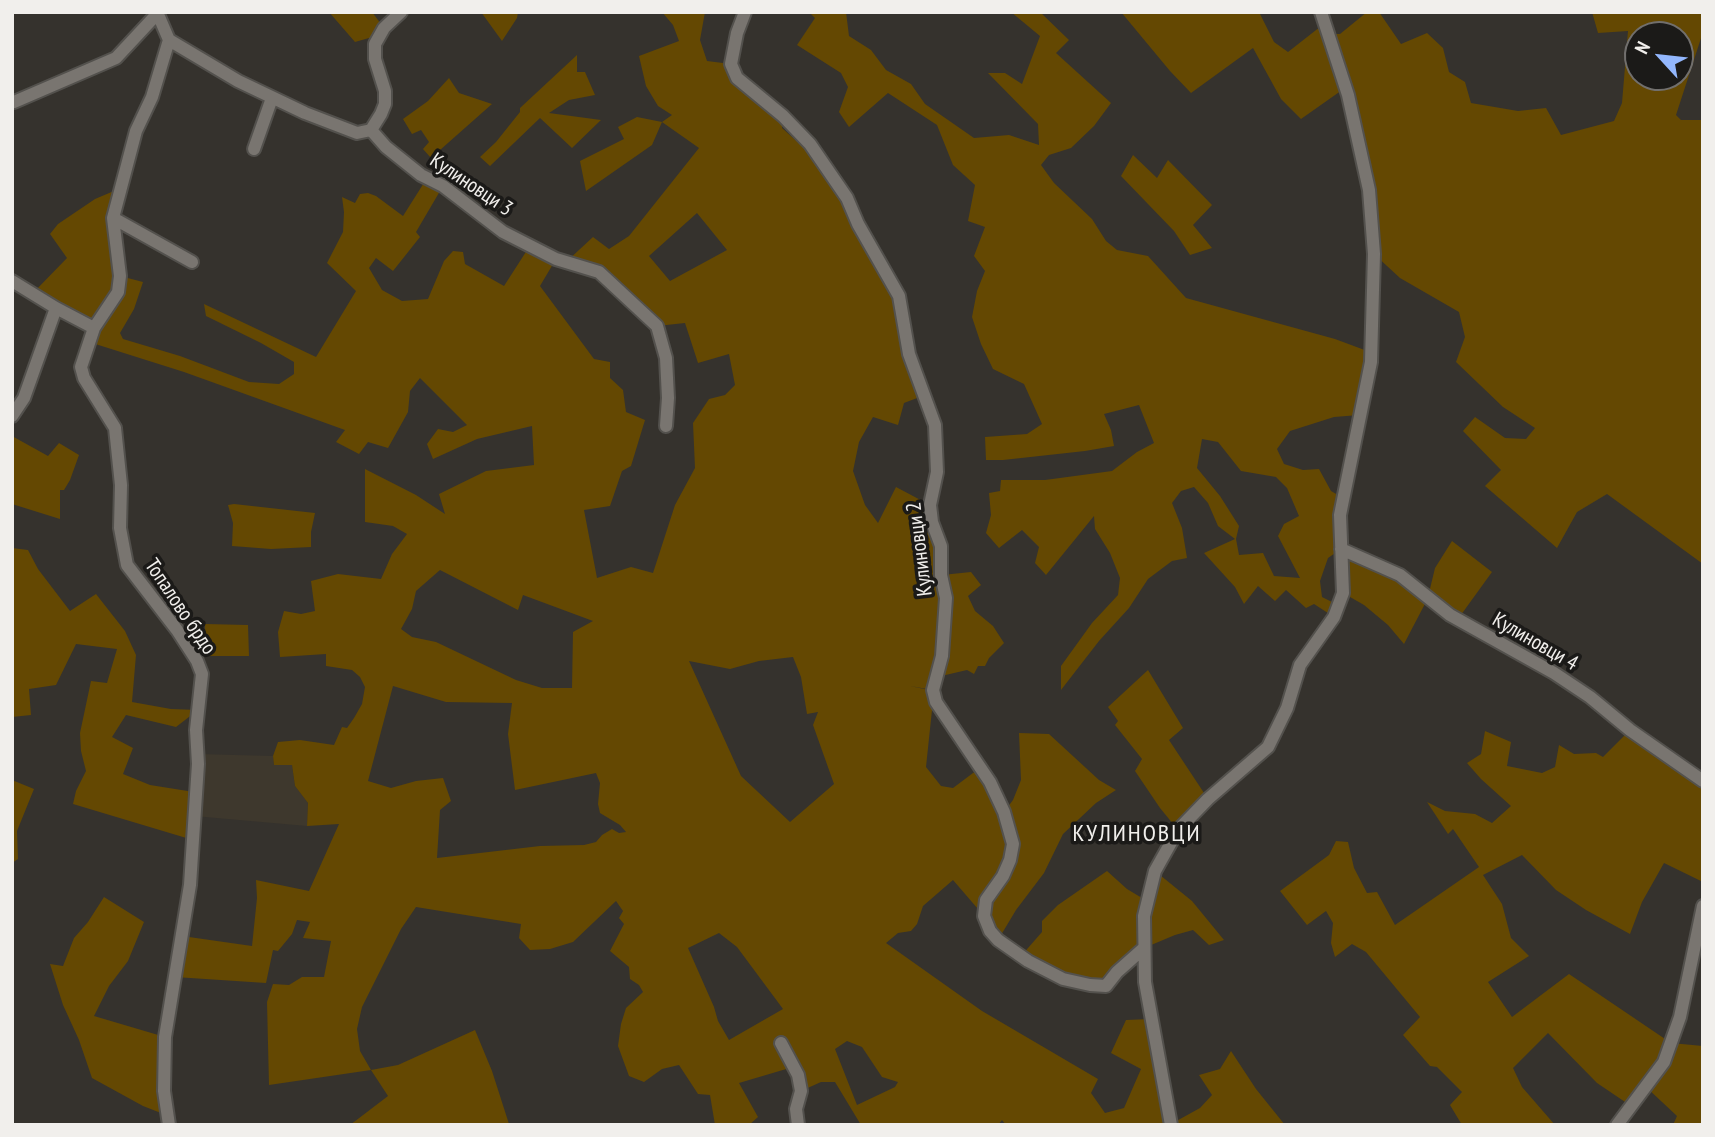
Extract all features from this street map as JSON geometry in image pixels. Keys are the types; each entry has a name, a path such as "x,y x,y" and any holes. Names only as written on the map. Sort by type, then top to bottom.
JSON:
{"street":[{"path":"14,102 116,58 157,13 169,40 224,74 345,129 358,133 371,130 385,104 375,59 375,44 384,28 401,12"},
{"name":"Кулиновци 2","path":"745,12 737,33 731,64 737,78 783,116 810,144 847,198 858,224 899,296 911,363 930,406 935,425 937,472 930,505 932,522 941,546 946,598 942,656 933,690 936,702 989,782 1004,812 1013,844 1010,860 986,900 984,916 990,931 998,940 1028,961 1063,979 1090,985 1106,986 1117,972 1144,948"},
{"path":"1171,1125 1145,982 1144,916 1155,871 1178,830 1208,799 1268,747 1277,731 1304,656 1340,606 1343,593 1340,515 1371,362 1374,254 1370,190 1348,95 1321,12"},
{"name":"Топалово брдо","path":"169,40 152,97 136,131 113,218 120,276 118,292 94,328 81,367 84,378 115,428 121,485 120,528 127,565 177,630 202,674 196,730 198,764 191,885 165,1037 164,1091 169,1125"},
{"path":"254,149 272,98"},
{"name":"Кулиновци 3","path":"371,130 386,148 421,175 443,186 503,232 556,259 599,272 657,326 666,358 666,426"},
{"path":"113,218 192,262"},
{"path":"12,281 94,328"},
{"path":"12,416 24,398 56,308"},
{"name":"Кулиновци 4","path":"1341,549 1400,575 1450,615 1554,673 1703,781"},
{"path":"1617,1125 1664,1062 1680,1017 1703,906"},
{"path":"781,1043 798,1075 802,1091 796,1110 798,1125"}],"shaded area":[{"path":"329,12 372,12 384,28 375,44 369,38 355,42"},
{"path":"481,12 518,12 502,41"},
{"path":"662,12 705,12 700,40 707,61 731,64 783,116 782,128 831,172 899,296 925,395 904,403 898,425 873,417 859,442 853,471 865,505 878,523 896,487 930,505 942,575 971,572 981,585 968,596 975,611 993,626 1004,643 985,666 978,666 974,674 967,670 937,677 933,690 910,686 934,691 926,767 941,786 953,788 981,767 1004,812 1013,800 1021,780 1019,733 1049,734 1099,780 1116,790 1096,803 1063,834 1044,873 1016,910 998,940 984,916 953,880 923,906 917,924 911,931 898,933 886,943 982,1011 1098,1079 1091,1093 1105,1113 1124,1108 1141,1069 1111,1053 1126,1020 1150,1019 1171,1124 1200,1108 1212,1095 1199,1075 1220,1069 1231,1051 1256,1089 1285,1125 1006,1125 1002,1120 998,1125 861,1125 835,1082 821,1082 801,1091 793,1067 739,1083 758,1117 749,1125 715,1125 710,1095 698,1094 679,1065 662,1069 644,1082 629,1076 618,1046 621,1024 626,1008 643,992 639,985 630,979 629,967 610,951 624,924 619,918 623,911 616,901 573,942 550,949 530,950 519,938 521,924 416,907 401,929 362,1007 357,1029 360,1051 371,1070 269,1085 267,1002 273,984 289,985 302,977 324,977 331,941 303,938 310,922 297,920 292,934 278,951 273,950 266,983 175,977 182,936 252,946 256,880 309,891 339,824 307,826 308,803 295,786 292,765 274,765 273,756 278,742 300,740 334,745 342,727 347,728 362,704 365,687 360,677 352,670 326,666 326,654 280,657 278,632 284,611 301,614 315,611 311,581 338,574 381,579 392,554 407,534 393,526 365,522 365,469 416,495 445,514 439,494 486,471 534,465 532,426 477,439 433,459 427,444 438,429 453,432 467,425 420,378 410,391 408,412 388,448 368,442 359,454 336,442 345,430 184,372 89,342 94,328 32,294 67,258 50,234 58,224 95,199 121,188 113,218 120,276 143,282 134,309 120,333 123,339 180,356 249,382 279,384 294,374 294,362 206,316 204,304 316,357 356,291 327,263 343,232 342,197 355,203 360,194 368,193 403,216 427,178 443,186 416,232 420,237 393,271 376,258 369,268 382,290 402,301 428,299 444,261 453,251 463,252 465,264 504,286 531,244 556,259 540,286 594,359 610,362 610,378 623,390 626,412 645,420 631,466 622,471 610,506 584,510 597,578 631,567 653,573 675,505 695,468 693,423 709,399 725,395 735,385 729,354 698,363 685,323 657,326 599,272 566,262 593,237 609,249 629,236 699,148 662,122 672,115 658,106 646,86 639,56 679,41 673,25","holes":["697,213 727,250 670,281 649,256","440,570 518,610 523,595 593,621 573,632 572,688 542,688 516,680 436,642 412,637 401,629 412,609 416,591","793,657 801,677 807,714 818,712 813,725 834,784 790,822 741,776 689,661 730,669 759,661","393,686 446,702 512,703 508,734 515,790 596,773 600,783 600,813 620,825 626,832 619,833 612,829 596,842 584,845 540,846 437,858 440,810 451,801 443,778 416,781 391,788 368,781","719,933 737,947 783,1009 729,1040 718,1021 688,948","847,1041 862,1047 882,1077 898,1082 895,1087 857,1105 835,1049"]},
{"path":"809,12 846,12 849,36 871,50 886,70 911,84 925,104 974,138 1009,135 1039,145 1038,124 988,73 1005,73 1022,84 1040,36 1011,12 1040,12 1069,40 1056,53 1111,103 1094,126 1071,148 1049,155 1041,165 1054,183 1092,219 1106,241 1117,250 1148,256 1186,298 1335,339 1370,352 1359,415 1334,417 1290,431 1277,449 1284,464 1303,470 1319,469 1331,491 1343,498 1341,549 1328,558 1320,581 1322,597 1340,606 1334,617 1314,604 1306,608 1286,590 1275,601 1258,586 1244,604 1235,587 1204,553 1235,539 1218,526 1208,503 1194,487 1181,491 1172,503 1182,528 1187,558 1172,561 1148,579 1129,608 1061,690 1061,666 1092,623 1118,595 1120,578 1110,553 1095,529 1094,516 1046,575 1035,563 1039,547 1022,530 999,548 986,533 991,515 989,493 1000,491 1001,480 1045,480 1112,471 1154,443 1139,405 1104,414 1114,446 986,460 985,437 1027,434 1042,424 1024,384 993,369 972,317 977,291 985,271 974,256 985,227 968,221 975,185 953,165 937,125 888,93 849,127 839,112 848,87 841,73 797,45 815,18","holes":["1202,439 1218,442 1241,471 1276,477 1287,488 1299,516 1284,524 1278,536 1300,578 1274,576 1263,553 1239,555 1236,539 1239,526 1220,496 1197,468"]},
{"path":"1121,12 1259,12 1274,42 1288,52 1325,23 1329,34 1340,34 1367,12 1379,12 1401,44 1427,33 1443,48 1449,72 1465,82 1471,103 1518,111 1546,108 1561,135 1614,121 1622,103 1624,79 1624,91 1684,91 1676,115 1681,120 1703,120 1703,564 1607,494 1577,512 1557,548 1485,486 1501,470 1463,431 1475,417 1505,438 1526,439 1535,428 1503,407 1456,362 1465,337 1459,312 1400,278 1374,254 1369,190 1345,88 1301,119 1281,99 1253,48 1191,93"},
{"path":"1592,12 1703,12 1703,32 1694,60 1694,21 1624,21 1624,31 1598,33"},
{"path":"577,55 577,72 585,72 595,95 569,100 549,113 601,120 572,148 540,118 490,166 480,157 496,142 520,112 520,108"},
{"path":"449,78 459,93 492,104 431,158 423,149 429,142 421,130 412,134 403,119 428,101"},
{"path":"637,117 662,122 652,145 586,191 580,161 624,139 618,127"},
{"path":"1133,155 1157,178 1168,160 1212,205 1193,225 1212,248 1190,255 1174,231 1121,176"},
{"path":"12,436 48,456 59,443 79,455 70,480 64,490 60,490 60,519 12,504"},
{"path":"228,505 315,513 311,547 271,549 232,546 233,523"},
{"path":"1452,541 1492,572 1458,619 1428,598 1404,644 1388,625 1364,605 1343,593 1341,549 1428,597 1435,568"},
{"path":"12,548 28,550 38,569 70,611 96,594 125,631 136,655 132,702 171,709 198,710 176,727 126,715 112,737 133,748 123,774 150,785 194,792 193,840 73,804 86,771 80,733 91,681 107,683 117,649 76,644 56,685 29,689 31,715 12,717"},
{"path":"205,624 248,625 249,656 204,656"},
{"path":"1148,670 1183,728 1169,740 1208,799 1178,830 1135,771 1142,759 1115,725 1118,721 1108,707"},
{"path":"1630,730 1703,781 1703,882 1664,863 1642,902 1630,934 1556,890 1522,855 1483,875 1502,904 1511,938 1529,956 1488,982 1512,1017 1569,974 1671,1043 1703,1046 1703,1125 1673,1125 1677,1116 1646,1087 1631,1106 1597,1083 1548,1033 1513,1068 1522,1087 1555,1125 1462,1125 1450,1105 1462,1092 1437,1067 1430,1066 1403,1035 1420,1017 1366,952 1352,944 1335,957 1331,943 1333,923 1326,911 1307,925 1280,891 1329,855 1336,841 1348,842 1354,868 1367,893 1377,892 1395,925 1479,867 1453,829 1448,834 1427,802 1445,811 1475,814 1492,823 1511,806 1467,763 1481,754 1485,731 1511,742 1507,766 1542,773 1555,767 1559,745 1574,754 1596,753 1603,757"},
{"path":"197,754 273,756 274,765 292,765 295,786 308,803 307,826 194,816"},
{"path":"12,780 34,789 17,831 18,859 12,863"},
{"path":"1107,871 1127,889 1147,901 1155,871 1192,901 1224,940 1209,945 1193,930 1175,935 1144,948 1106,986 1090,985 1021,956 1042,932 1042,921 1058,905"},
{"path":"104,897 144,922 128,961 109,986 94,1016 165,1037 166,1115 143,1106 92,1078 50,964 63,966 74,938"},
{"path":"475,1030 509,1124 350,1125 388,1096 371,1070 398,1065"}],"district":[{"name":"КУЛИНОВЦИ","path":"1137,834"}]}
